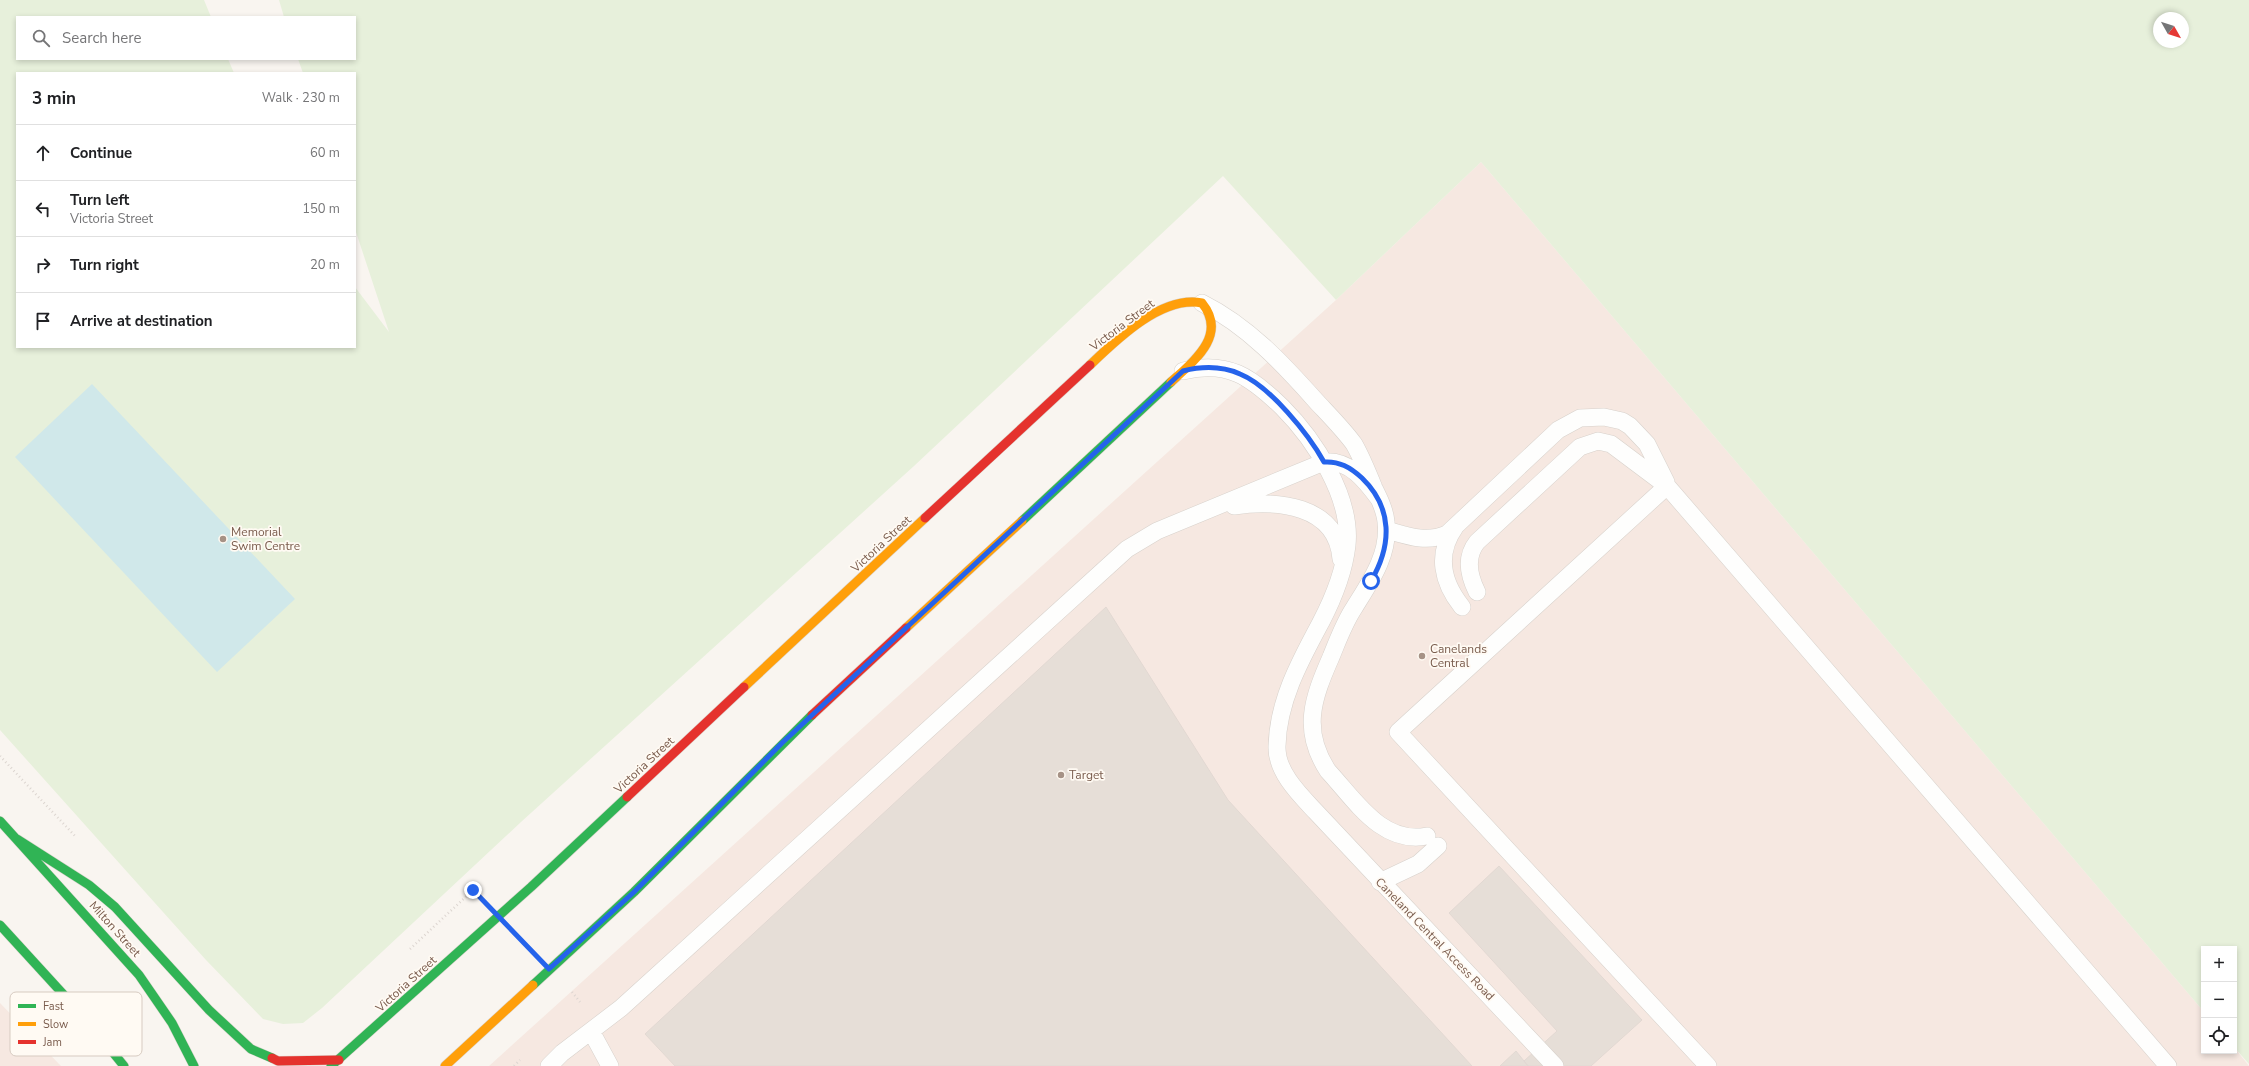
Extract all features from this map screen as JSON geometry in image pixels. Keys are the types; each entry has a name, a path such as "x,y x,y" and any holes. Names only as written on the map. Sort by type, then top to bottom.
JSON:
{"street":[{"name":"Victoria Street","path":"331,1066 498,917 1102,352 1144,320 1164,308 1186,301 1202,303"},
{"path":"445,1066 634,892 782,743 1183,371 1205,348 1211,335 1212,316 1202,303"},
{"name":"Milton Street","path":"0,821 139,975 172,1023 194,1066"},
{"path":"17,839 89,885 115,908 209,1010 251,1049 278,1061 339,1060"},
{"path":"0,925 61,992"},
{"path":"116,1056 124,1066"}],"lane":[{"path":"1202,303 1221,313 1286,367 1353,444 1379,498 1386,521 1387,530 1384,550 1376,572 1344,627 1317,691 1313,704 1312,726 1316,745 1324,764 1378,824 1389,832 1400,836 1433,841 1418,864 1380,882"},
{"path":"1183,371 1214,367 1243,374 1277,402 1302,428 1324,462 1336,486 1346,526 1347,545 1339,579"},
{"path":"1387,530 1413,538 1430,539 1447,534 1558,430 1580,418 1604,417 1622,421 1630,426 1647,444 1667,486"},
{"path":"1477,592 1469,565 1470,554 1476,544 1573,452 1585,444 1602,442 1615,446 1667,486 2168,1066"},
{"path":"549,1066 621,1008 1116,557 1157,531 1324,462 1338,463 1353,470 1368,484 1379,498"},
{"path":"1667,486 1398,732 1708,1066"},
{"path":"1214,508 1247,504 1277,503 1295,506 1310,513 1329,528 1337,541 1341,557 1339,579"},
{"path":"1456,525 1446,543 1442,562 1448,584 1462,607"},
{"name":"Caneland Central Access Road","path":"1339,579 1329,605 1301,658 1288,689 1277,739 1278,758 1284,772 1316,812 1380,882 1555,1066"},
{"path":"591,1031 610,1066"}],"path":[{"path":"0,756 80,842"},
{"path":"409,950 473,890 549,969"}],"shaded area":[{"name":"Canelands Central","path":"1481,162 2201,1008 2201,1054 2237,1054 2237,1051 2249,1066 489,1066 1336,300"},
{"path":"0,1003 10,1013 10,1056 51,1056 61,1066 0,1066"}],"green space":[{"path":"0,0 204,0 211,16 16,16 16,60 228,60 234,72 16,72 16,348 356,348 356,288 389,332 356,232 356,72 303,72 298,60 356,60 356,16 284,16 279,0 2249,0 2249,1064 2237,1050 2237,946 2201,946 2201,1008 1481,162 1336,300 1223,176 914,466 521,822 322,1008 303,1023 283,1024 263,1019 206,960 0,730"}],"water":[{"path":"92,384 295,599 217,672 15,457"}],"building":[{"path":"1106,607 1228,800 1472,1066 675,1066 645,1034"},
{"path":"1499,866 1642,1020 1591,1066 1528,1066 1524,1061 1557,1031 1449,913"},
{"path":"1516,1051 1528,1066 1500,1066"}],"traffic: fast":[{"path":"1022,521 1171,382"},
{"path":"533,985 634,892 812,715"},
{"path":"331,1066 531,887 627,797"},
{"path":"0,821 139,975 172,1023 194,1066"},
{"path":"17,839 89,885 115,907 209,1010 251,1049 272,1058"},
{"path":"0,925 61,992"},
{"path":"116,1056 124,1066"}],"traffic: slow":[{"path":"1090,365 1113,343 1141,321 1156,312 1187,302 1202,303 1209,315 1211,326 1210,337 1198,356 1171,382"},
{"path":"744,687 925,518"},
{"path":"906,628 1022,521"},
{"path":"445,1066 533,985"}],"traffic: jam":[{"path":"925,518 1090,365"},
{"path":"812,715 906,628"},
{"path":"627,797 744,687"},
{"path":"272,1058 278,1061 339,1060"}],"place":[{"name":"Memorial Swim Centre","path":"223,539"},
{"name":"Canelands Central","path":"1422,656"},
{"name":"Target","path":"1061,775"}],"route":[{"path":"473,890 549,969 634,892 782,743 1183,371 1194,368 1214,367 1243,374 1277,402 1302,428 1324,462 1333,462 1344,465 1353,470 1368,484 1379,498 1386,521 1387,530 1384,550 1371,581"}]}
